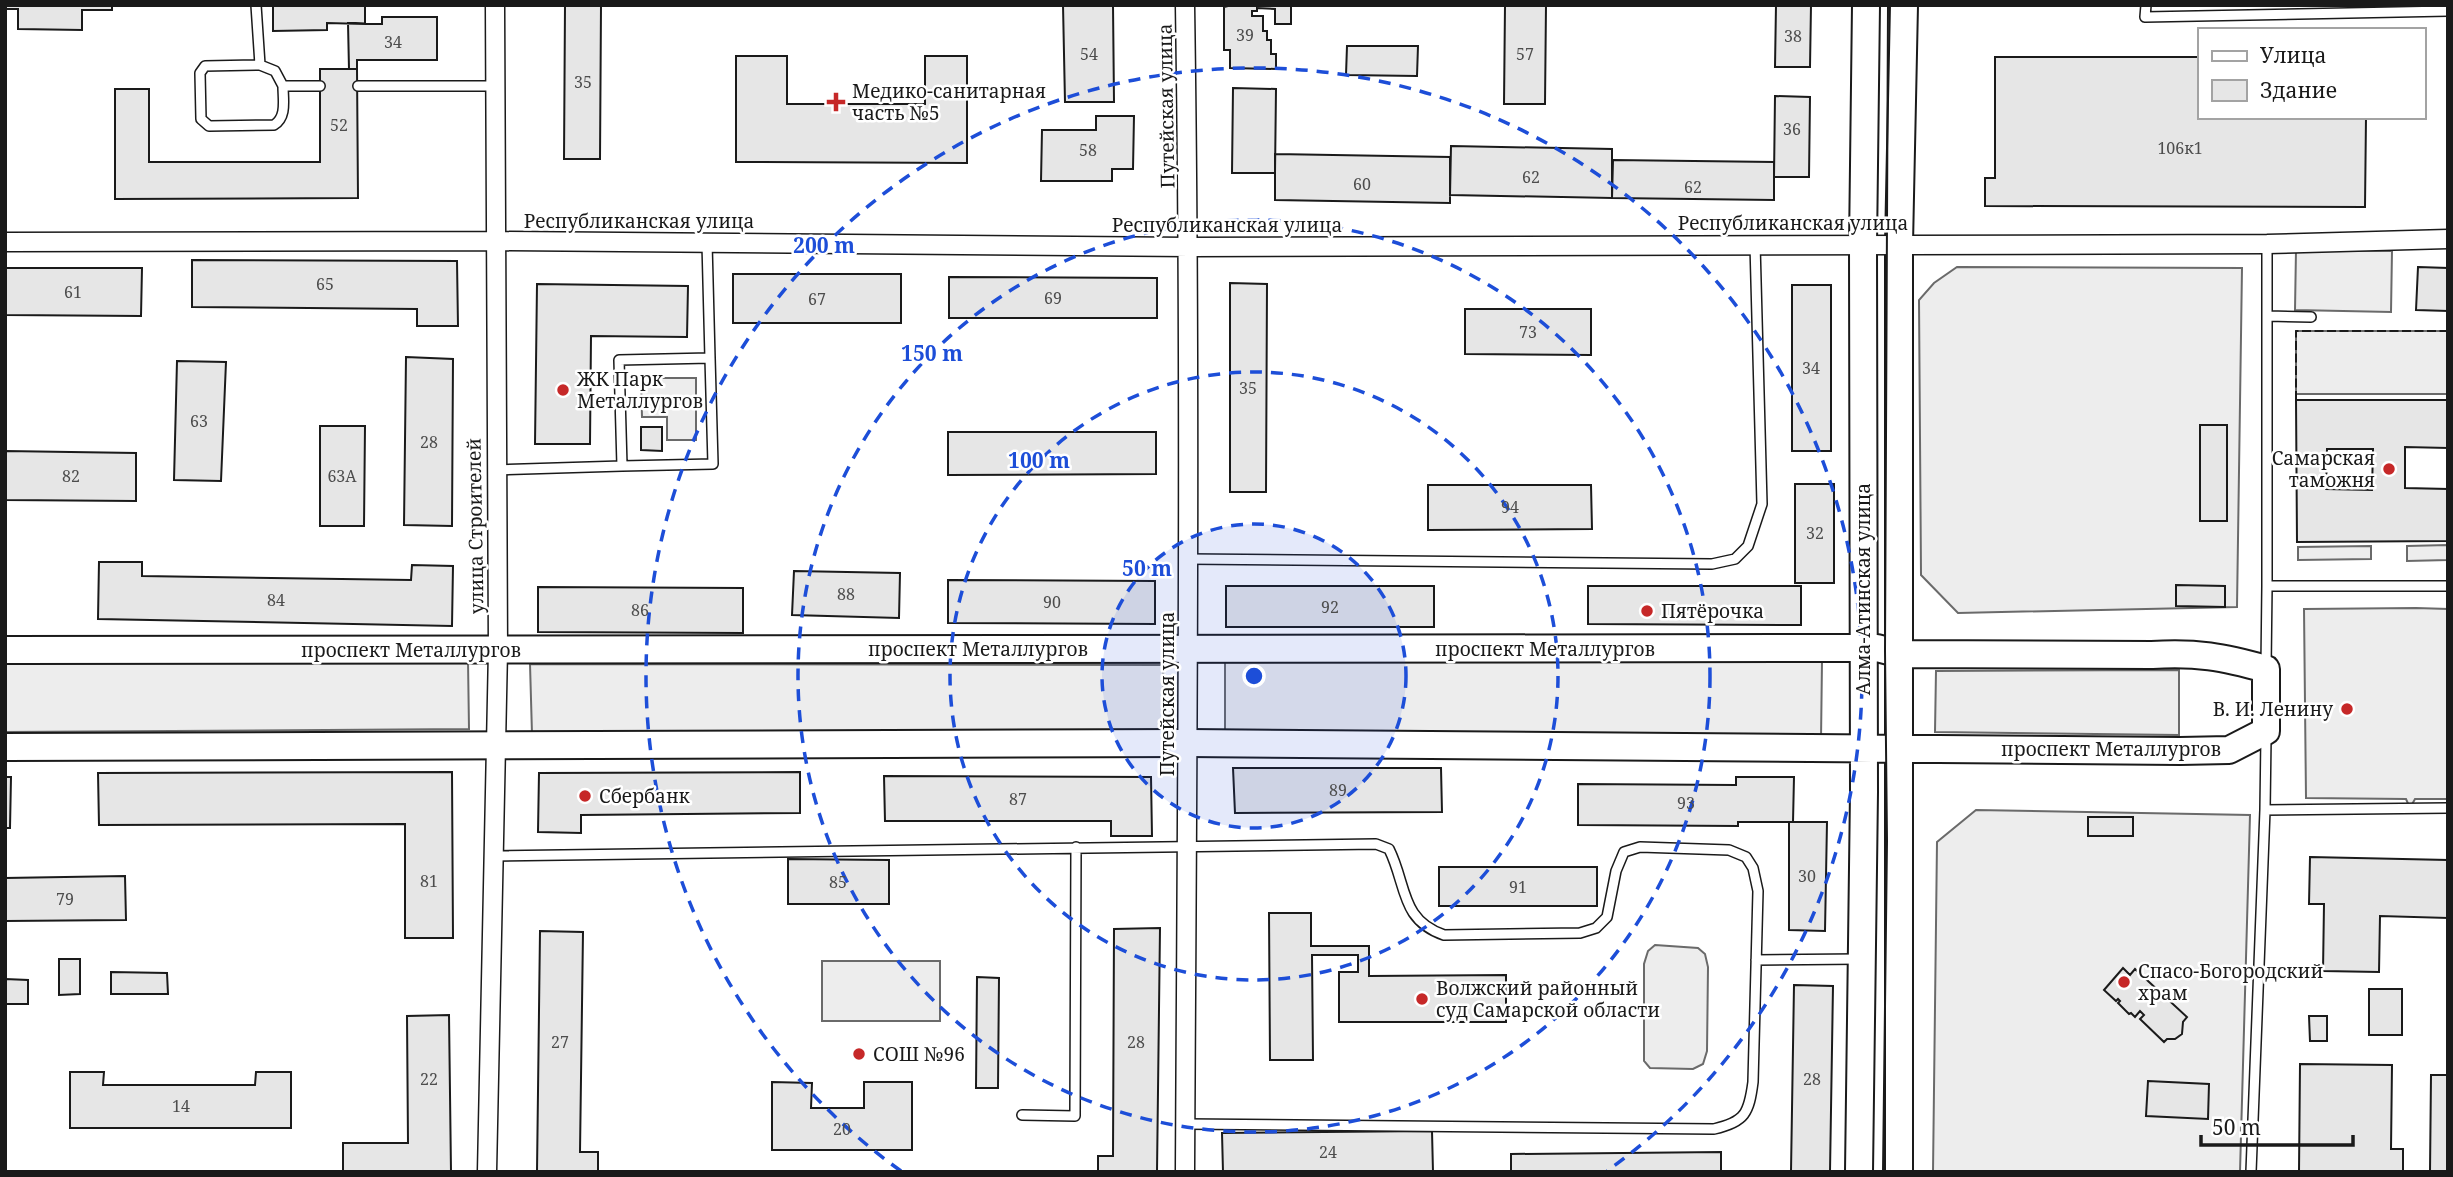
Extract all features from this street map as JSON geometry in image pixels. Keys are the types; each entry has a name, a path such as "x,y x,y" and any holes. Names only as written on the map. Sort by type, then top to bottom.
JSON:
{"street":[{"name":"улица Строителей","path":"487,1172 498,650 495,470 495,5"},
{"name":"Путейская улица","path":"1185,5 1189,247 1186,559 1189,743 1185,1172"},
{"name":"Алма-Атинская улица","path":"1860,1172 1866,5"},
{"name":"Алма-Атинская улица","path":"1899,1172 1899,244 1904,5"},
{"name":"Республиканская улица","path":"5,242 495,241 1189,247 2267,244 2448,239"},
{"name":"проспект Металлургов","path":"5,650 1877,648 1900,654 2179,653 2223,657 2266,669"},
{"path":"2266,669 2266,732"},
{"name":"проспект Металлургов","path":"5,747 1189,743 2166,751 2229,750 2266,732"}],"lane":[{"path":"257,5 260,65"},
{"path":"2146,5 2145,17 2448,11"},
{"path":"209,65 260,65 275,71 283,86 283,114 279,123 274,125 209,126 204,123 200,114 201,69 209,65"},
{"path":"283,86 320,86"},
{"path":"358,86 495,86"},
{"path":"495,470 713,464 707,243"},
{"path":"1186,559 1712,564 1735,559 1748,546 1762,504 1755,244"},
{"path":"2266,669 2267,244"},
{"path":"2268,316 2311,317"},
{"path":"622,466 619,360 710,358"},
{"path":"2267,586 2448,586"},
{"path":"2251,1172 2266,732"},
{"path":"2265,810 2448,808"},
{"path":"493,856 1376,844 1389,849 1398,866 1405,897 1419,922 1444,935 1580,933 1596,928 1607,917 1616,871 1624,852 1640,848 1729,850 1746,858 1753,868 1758,891 1753,1082 1750,1105 1742,1118 1732,1125 1714,1129 1185,1124"},
{"path":"1022,1115 1076,1116 1076,847"},
{"path":"1756,960 1862,959"}],"shaded area":[{"path":"2296,250 2392,251 2391,312 2295,310"},
{"path":"1957,267 2242,268 2237,607 1958,613 1921,575 1919,300 1934,283"},
{"path":"2296,331 2448,331 2448,394 2296,394"},
{"path":"641,378 696,378 696,440 667,440 667,417 642,417"},
{"path":"2448,545 2448,560 2407,561 2407,546"},
{"path":"2371,546 2371,559 2298,560 2298,547"},
{"path":"2304,609 2448,609 2448,799 2415,799 2410,808 2406,799 2306,798"},
{"path":"468,660 469,729 5,732 5,663"},
{"path":"1225,661 1822,661 1821,740 1225,741"},
{"path":"530,664 1163,665 1165,736 532,734"},
{"path":"2179,670 2179,735 1935,732 1936,671"},
{"path":"1976,810 2250,815 2240,1172 1933,1172 1937,842"},
{"path":"1655,945 1698,948 1705,954 1708,967 1707,1051 1703,1064 1693,1069 1650,1068 1644,1061 1644,964 1648,951"},
{"path":"822,961 940,961 940,1021 822,1021"}],"building":[{"path":"5,5 112,5 112,10 82,10 82,30 18,29 18,9 5,9"},
{"path":"273,5 365,5 365,24 327,23 327,30 273,31"},
{"path":"565,5 601,5 600,159 564,159"},
{"path":"1063,5 1113,5 1114,102 1065,102"},
{"path":"1291,5 1291,24 1275,24 1275,9 1257,8 1257,11 1252,11 1252,16 1263,16 1263,31 1267,31 1267,40 1271,40 1271,54 1276,54 1276,69 1230,68 1230,50 1224,50 1224,7"},
{"path":"1505,5 1546,5 1545,104 1504,104"},
{"path":"1776,5 1811,5 1810,67 1775,67"},
{"path":"382,17 437,17 437,60 357,60 357,69 349,69 348,23 382,24"},
{"path":"1347,46 1418,46 1417,76 1346,75"},
{"path":"736,56 787,56 787,104 925,104 925,56 967,56 967,163 736,162"},
{"path":"1995,57 2198,57 2198,119 2366,119 2365,207 1985,206 1985,178 1995,178"},
{"path":"320,69 357,69 358,198 115,199 115,89 149,89 149,162 320,162"},
{"path":"1233,88 1276,89 1275,173 1232,173"},
{"path":"1775,96 1810,97 1809,177 1774,177"},
{"path":"1096,116 1134,116 1133,169 1112,169 1112,181 1041,181 1042,130 1096,130"},
{"path":"1451,146 1612,149 1612,198 1450,195"},
{"path":"1275,154 1450,157 1450,203 1275,200"},
{"path":"1613,160 1774,162 1774,200 1612,198"},
{"path":"192,260 457,261 458,326 417,326 417,309 192,307"},
{"path":"2418,267 2448,268 2448,311 2416,310"},
{"path":"5,268 142,268 141,316 5,315"},
{"path":"733,274 901,274 901,323 733,323"},
{"path":"949,277 1157,278 1157,318 949,318"},
{"path":"1230,283 1267,284 1266,492 1230,492"},
{"name":"ЖК Парк Металлургов","path":"537,284 688,286 687,337 591,336 590,444 535,444"},
{"path":"1792,285 1831,285 1831,451 1792,451"},
{"path":"1465,309 1591,309 1591,355 1465,354"},
{"path":"406,357 453,359 452,526 404,525"},
{"path":"177,361 226,362 221,481 174,480"},
{"name":"Самарская таможня","path":"2296,400 2448,400 2448,448 2405,447 2405,488 2448,489 2448,541 2297,542","holes":["2327,449 2373,449 2372,490 2326,489"]},
{"path":"2200,425 2227,425 2227,521 2200,521"},
{"path":"320,426 365,426 364,526 320,526"},
{"path":"641,427 662,427 662,451 641,450"},
{"path":"948,432 1156,432 1156,474 948,475"},
{"path":"5,451 136,453 136,501 5,500"},
{"path":"1795,484 1834,484 1834,583 1795,583"},
{"path":"1428,485 1591,485 1592,529 1428,530"},
{"path":"99,562 142,562 142,576 411,580 412,565 453,566 452,626 98,619"},
{"path":"794,571 900,573 899,618 792,615"},
{"path":"948,580 1155,581 1155,624 948,623"},
{"path":"2176,585 2225,586 2225,607 2176,606"},
{"path":"1226,586 1434,586 1434,627 1226,627"},
{"path":"1588,586 1801,586 1801,625 1588,624"},
{"path":"538,587 743,588 743,633 538,632"},
{"path":"1233,768 1441,768 1442,812 1235,813"},
{"path":"452,772 453,938 405,938 405,824 99,825 98,773"},
{"path":"800,772 800,813 581,815 581,833 538,832 539,773"},
{"path":"884,776 1151,777 1152,836 1111,836 1111,821 885,821"},
{"path":"5,777 11,777 10,828 5,828"},
{"path":"1736,777 1794,777 1793,822 1738,822 1738,826 1578,825 1578,784 1736,785"},
{"path":"2088,817 2133,817 2133,836 2088,836"},
{"path":"1789,822 1827,822 1825,931 1789,930"},
{"path":"2310,857 2448,860 2448,918 2380,916 2379,972 2323,971 2324,904 2309,904"},
{"path":"788,859 889,860 889,904 788,904"},
{"path":"1439,867 1597,867 1597,906 1439,906"},
{"path":"125,876 126,920 5,921 5,878"},
{"name":"Волжский районный суд Самарской области","path":"1269,913 1311,913 1311,946 1369,946 1369,976 1506,975 1506,1022 1339,1022 1339,972 1358,972 1358,955 1312,955 1313,1060 1270,1060"},
{"path":"1160,928 1157,1172 1098,1172 1098,1156 1113,1156 1114,929"},
{"path":"540,931 583,932 580,1152 598,1152 598,1172 537,1172"},
{"path":"59,959 80,959 80,994 59,995"},
{"path":"2123,968 2130,975 2135,969 2187,1017 2183,1022 2182,1034 2164,1042 2140,1019 2144,1015 2140,1011 2135,1017 2129,1014 2118,1003 2118,999 2116,1001 2104,990"},
{"path":"111,972 167,973 168,994 111,994"},
{"path":"977,977 999,978 998,1088 976,1088"},
{"path":"5,979 28,980 28,1004 5,1004"},
{"path":"1794,985 1833,986 1830,1172 1791,1172"},
{"path":"2369,989 2402,989 2402,1035 2369,1035"},
{"path":"449,1015 451,1172 343,1172 343,1143 408,1143 407,1016"},
{"path":"2309,1016 2327,1016 2327,1041 2310,1041"},
{"path":"2300,1064 2392,1065 2391,1149 2403,1149 2403,1172 2299,1172"},
{"path":"70,1072 104,1072 103,1085 255,1085 256,1072 291,1072 291,1128 70,1128"},
{"path":"2431,1075 2448,1075 2448,1172 2430,1172"},
{"path":"2148,1081 2209,1084 2208,1119 2146,1116"},
{"path":"772,1082 812,1083 811,1108 864,1108 864,1082 912,1082 912,1150 772,1150"},
{"path":"1432,1131 1433,1172 1223,1172 1222,1133"},
{"path":"1721,1152 1721,1172 1511,1172 1511,1154"}],"tram line":[{"path":"1883,1172 1887,841 1885,651 1888,5"}],"fence":[{"path":"2296,400 2296,331 2448,331"}],"place":[{"name":"Медико-санитарная часть №5","path":"836,102"},
{"name":"ЖК Парк Металлургов","path":"563,390"},
{"name":"Самарская таможня","path":"2389,469"},
{"name":"Пятёрочка","path":"1647,611"},
{"name":"В. И. Ленину","path":"2347,709"},
{"name":"Сбербанк","path":"585,796"},
{"name":"Спасо-Богородский храм","path":"2124,982"},
{"name":"Волжский районный суд Самарской области","path":"1422,999"},
{"name":"СОШ №96","path":"859,1054"}]}
